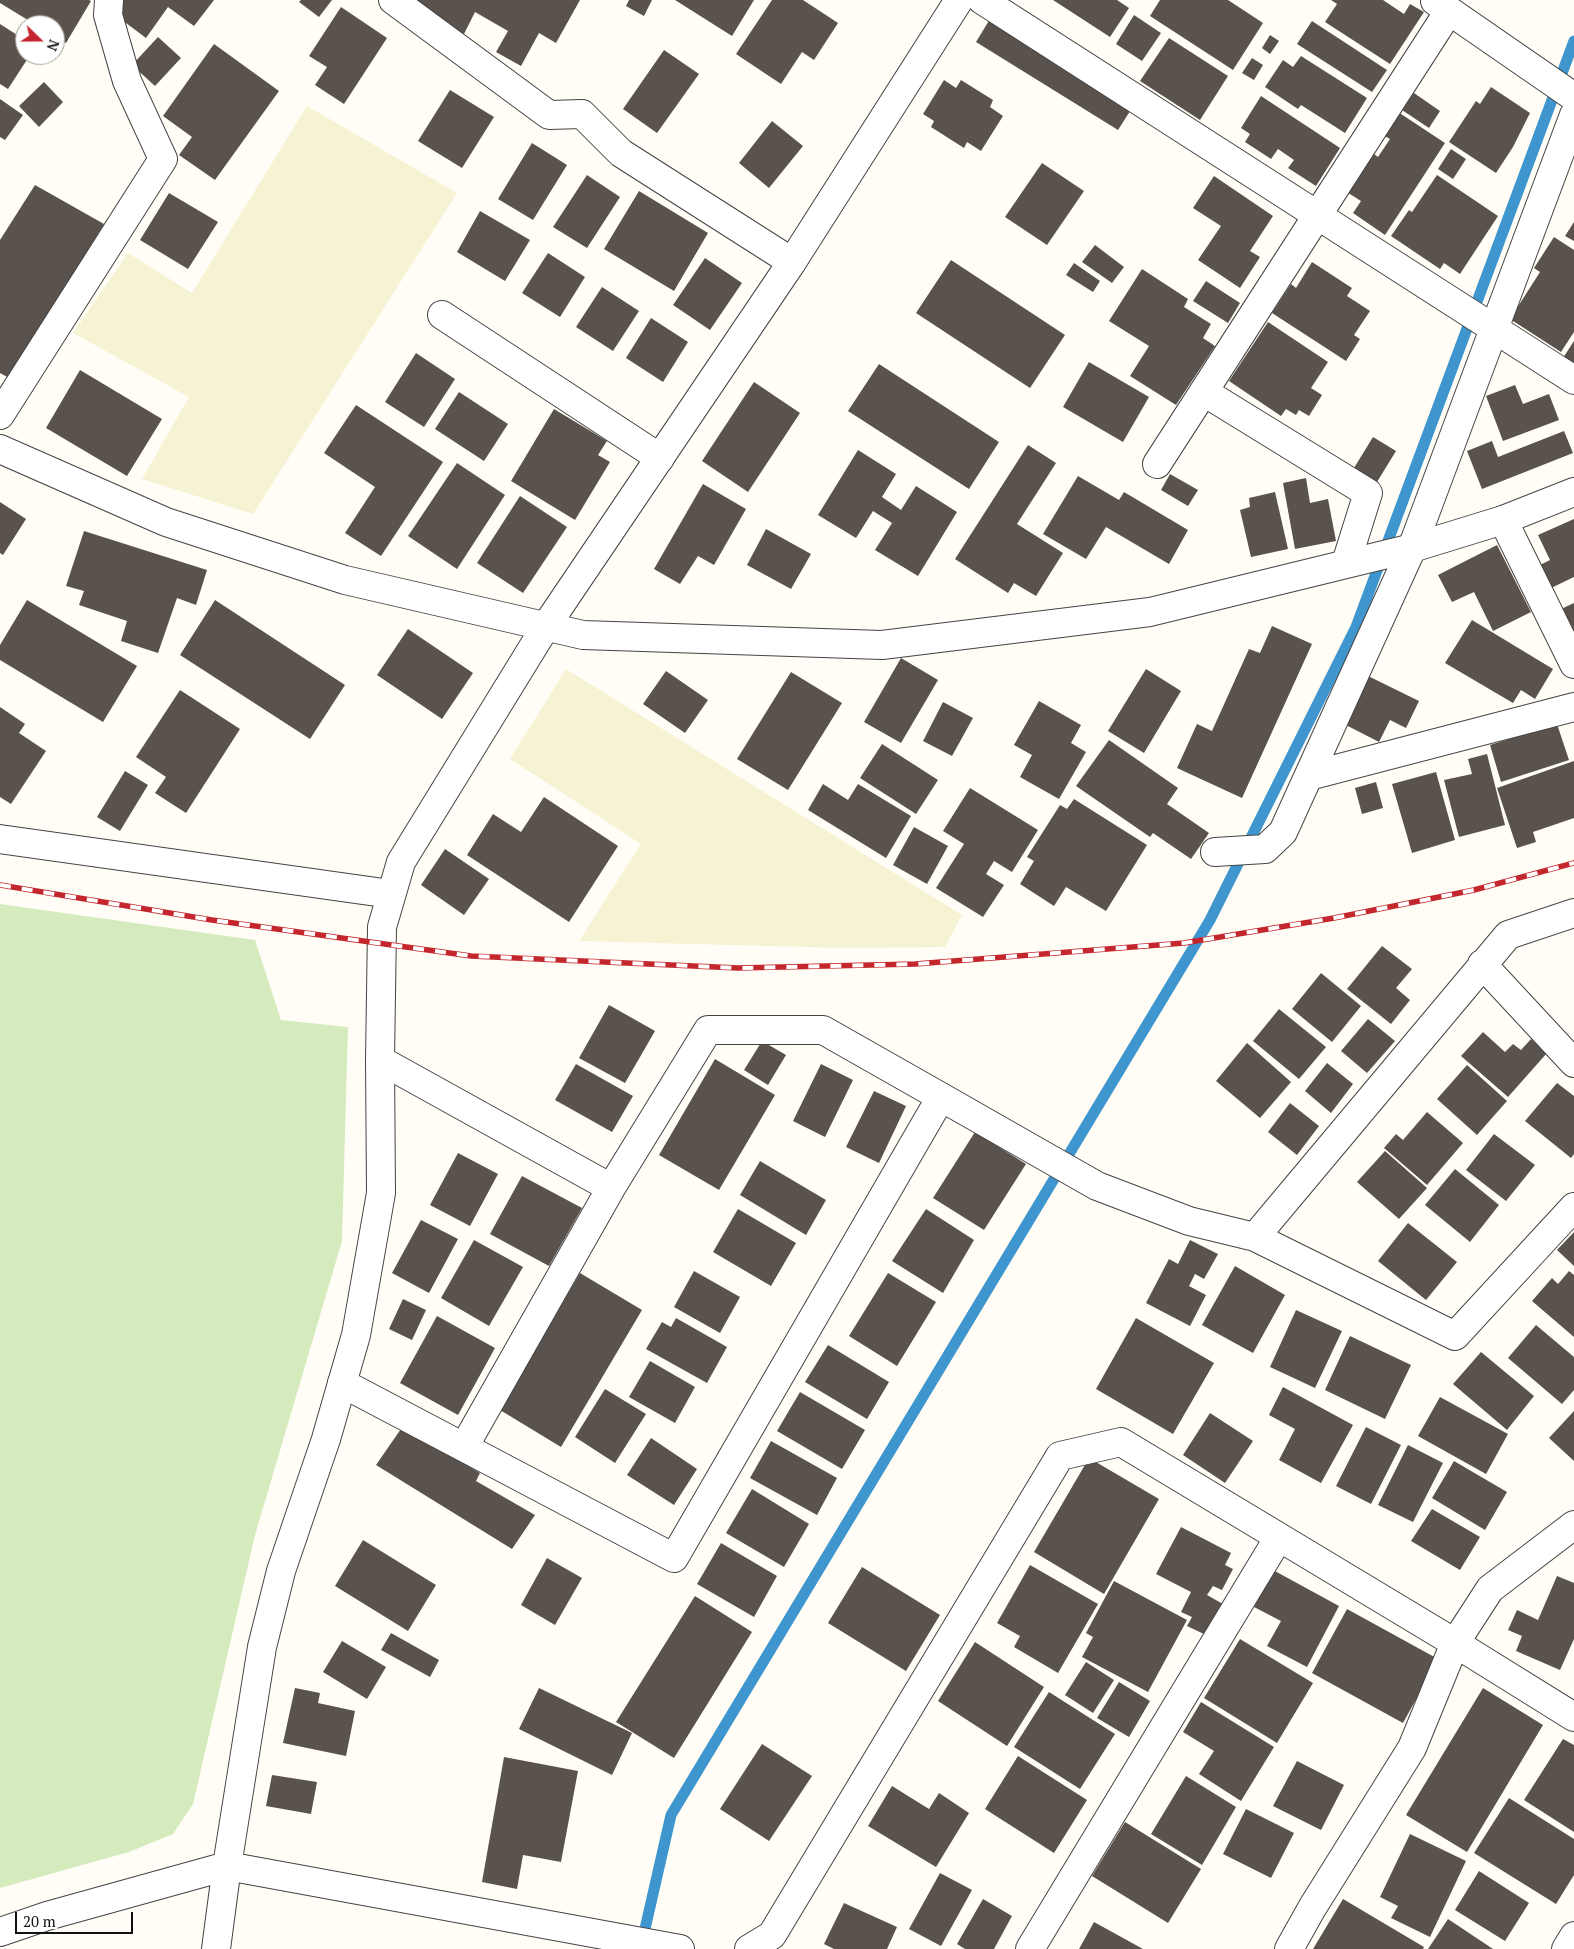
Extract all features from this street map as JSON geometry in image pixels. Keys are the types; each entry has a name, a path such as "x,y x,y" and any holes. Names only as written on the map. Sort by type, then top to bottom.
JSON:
{"street":[{"path":"0,415 163,159 126,81 108,14 109,0"},
{"path":"393,0 549,115 582,114 620,153 792,262"},
{"path":"216,1949 226,1866 262,1647 281,1571 326,1439 356,1335 381,1193 380,1060 382,928 401,862 546,626 792,262 959,0"},
{"path":"982,0 1574,380"},
{"path":"1158,464 1318,215 1441,5 1543,76 1573,102 1404,549 1309,776 1282,832 1265,849 1222,852"},
{"path":"442,315 660,458"},
{"path":"1204,392 1368,493 1353,562"},
{"path":"0,449 166,522 344,580 582,635 882,645 1150,612 1404,549 1503,520 1574,492"},
{"path":"1503,520 1574,664"},
{"path":"1309,776 1574,707"},
{"path":"0,839 391,894"},
{"path":"1255,1238 1508,934 1574,913"},
{"path":"1482,964 1574,1063"},
{"path":"464,1447 611,1188 708,1030 823,1030 1097,1186 1189,1221 1255,1238 1455,1336 1574,1206"},
{"path":"380,1060 611,1188"},
{"path":"342,1383 674,1558 941,1096"},
{"path":"748,1949 772,1935 1060,1456 1122,1442 1574,1717"},
{"path":"1289,1949 1312,1908 1412,1748 1455,1643 1490,1590 1574,1525"},
{"path":"1030,1949 1279,1537"},
{"path":"0,1932 47,1916 226,1866 670,1947"},
{"path":"1566,1949 1574,1936"}],"shaded area":[{"path":"307,106 457,193 253,514 142,479 189,397 73,333 128,253 192,293"},
{"path":"566,669 962,915 945,947 844,948 579,941 641,844 510,759"}],"green space":[{"path":"0,904 255,940 281,1020 348,1027 342,1241 255,1535 193,1804 173,1834 129,1852 0,1888"}],"building":[{"path":"0,0 91,1 66,43 65,15 20,15 0,3"},
{"path":"124,0 214,0 194,26 168,7 146,38 114,14"},
{"path":"301,0 332,0 319,17 299,2"},
{"path":"418,0 580,0 556,43 539,33 521,66 496,52 508,31 475,12 464,34 415,6"},
{"path":"629,0 652,0 644,16 626,6"},
{"path":"675,0 754,0 732,36"},
{"path":"772,0 803,0 838,23 814,60 802,52 781,84 736,54"},
{"path":"1053,0 1117,0 1129,8 1110,37"},
{"path":"1160,0 1228,0 1263,23 1233,70 1150,16"},
{"path":"1331,0 1383,0 1404,14 1410,4 1424,12 1390,64 1325,22 1337,4"},
{"path":"341,7 387,38 344,104 315,85 327,67 309,56"},
{"path":"1134,15 1161,33 1142,61 1116,44"},
{"path":"990,19 1132,108 1118,130 976,42"},
{"path":"1312,21 1387,70 1372,92 1297,44"},
{"path":"0,24 15,34 15,65 24,65 8,89 0,84"},
{"path":"1270,35 1279,41 1270,54 1262,48"},
{"path":"158,37 181,58 155,86 132,65"},
{"path":"1169,38 1228,76 1200,120 1140,81"},
{"path":"214,44 279,91 215,180 179,155 192,137 163,116"},
{"path":"664,50 699,74 657,133 623,109"},
{"path":"1301,56 1367,98 1345,133 1301,105 1298,109 1265,87 1283,60 1293,67"},
{"path":"1252,58 1263,65 1254,80 1242,73"},
{"path":"944,80 956,88 961,80 993,100 990,107 1003,116 981,151 967,142 964,148 931,127 934,121 923,114"},
{"path":"44,82 63,102 39,127 19,106"},
{"path":"1491,87 1530,113 1513,147 1496,173 1449,142 1476,101 1480,104"},
{"path":"450,90 494,117 462,168 418,141"},
{"path":"1414,93 1440,111 1429,128 1402,110"},
{"path":"1261,96 1340,148 1316,186 1288,168 1294,160 1278,149 1271,159 1245,142 1250,134 1241,128"},
{"path":"0,99 23,115 5,140 0,137"},
{"path":"1398,112 1445,143 1385,235 1353,213 1361,201 1342,189 1369,150 1378,157 1390,139 1383,135"},
{"path":"772,121 803,146 769,188 739,163"},
{"path":"532,143 567,165 533,220 498,199"},
{"path":"1451,149 1466,159 1453,179 1438,169"},
{"path":"1042,163 1084,191 1047,245 1005,217"},
{"path":"587,175 620,197 587,248 553,227"},
{"path":"1437,175 1498,216 1460,274 1444,263 1440,269 1391,236 1409,210 1412,212"},
{"path":"1214,176 1273,216 1250,251 1260,257 1240,288 1198,260 1221,226 1193,208"},
{"path":"35,185 104,224 9,378 0,373 0,240"},
{"path":"639,191 708,233 674,291 604,249"},
{"path":"169,193 218,222 188,269 140,240"},
{"path":"480,211 530,240 505,281 457,252"},
{"path":"1574,222 1574,241 1565,236"},
{"path":"1554,237 1574,250 1574,332 1561,352 1510,319 1540,272 1534,268"},
{"path":"1095,245 1124,267 1112,283 1082,262"},
{"path":"548,253 585,277 560,317 522,293"},
{"path":"705,258 742,283 710,330 673,305"},
{"path":"951,260 1065,335 1030,388 916,313"},
{"path":"1312,262 1352,288 1347,296 1370,311 1354,335 1360,339 1346,361 1272,313 1291,284 1296,288"},
{"path":"1074,263 1100,281 1093,292 1066,275"},
{"path":"1142,269 1188,299 1184,307 1211,324 1203,338 1215,346 1176,405 1130,376 1149,346 1109,321"},
{"path":"1206,281 1240,303 1228,323 1193,301"},
{"path":"602,287 639,311 613,351 576,327"},
{"path":"651,318 688,342 663,382 626,358"},
{"path":"1268,322 1328,362 1311,388 1322,395 1309,416 1299,410 1296,415 1286,409 1281,416 1229,381"},
{"path":"1574,341 1574,370 1561,361"},
{"path":"416,353 455,379 424,427 385,402"},
{"path":"1089,362 1149,397 1123,442 1063,407"},
{"path":"879,364 999,442 969,489 848,411"},
{"path":"80,370 162,419 127,476 46,428"},
{"path":"754,382 800,413 748,492 702,461"},
{"path":"1515,385 1523,404 1549,394 1559,420 1503,441 1486,396"},
{"path":"459,392 508,424 484,461 435,429"},
{"path":"356,405 443,462 381,556 345,533 375,487 324,453"},
{"path":"554,409 607,441 598,455 610,462 575,520 511,481"},
{"path":"1564,431 1573,453 1482,489 1467,451 1492,441 1498,457"},
{"path":"1373,437 1396,451 1377,482 1354,468"},
{"path":"1028,445 1056,463 1017,524 1063,553 1036,596 1014,583 1008,593 955,559"},
{"path":"858,450 896,474 882,497 901,510 916,486 957,512 918,576 875,550 892,523 873,511 856,538 818,515"},
{"path":"457,463 505,495 457,569 408,536"},
{"path":"1170,474 1198,490 1188,506 1161,490"},
{"path":"1078,476 1119,500 1124,492 1188,530 1169,564 1106,527 1086,559 1043,534"},
{"path":"1306,478 1310,503 1328,499 1336,541 1295,549 1283,483"},
{"path":"703,484 746,509 714,565 698,556 680,584 654,569"},
{"path":"1275,492 1288,549 1251,557 1240,510 1250,507 1249,498"},
{"path":"520,496 567,527 523,593 477,563"},
{"path":"0,502 26,519 3,555 0,553"},
{"path":"1574,519 1574,577 1547,590 1536,567 1550,560 1538,535"},
{"path":"766,529 811,554 791,589 747,565"},
{"path":"84,531 207,570 196,605 177,598 158,653 121,641 127,621 79,605 84,591 66,586"},
{"path":"1497,545 1531,612 1493,631 1474,592 1452,602 1438,575"},
{"path":"27,600 137,666 103,722 0,660 0,645"},
{"path":"215,600 345,685 310,739 180,655"},
{"path":"1574,603 1574,630 1572,631 1561,609"},
{"path":"1472,620 1553,669 1535,699 1521,690 1513,703 1445,663"},
{"path":"1272,626 1312,644 1242,798 1177,768 1197,724 1212,731 1249,649 1260,653"},
{"path":"408,629 473,673 442,719 377,675"},
{"path":"901,658 938,680 901,743 864,722"},
{"path":"1146,669 1181,691 1144,753 1108,731"},
{"path":"666,671 708,700 685,733 643,704"},
{"path":"791,672 842,703 788,790 737,759"},
{"path":"1366,675 1419,701 1406,728 1390,720 1379,742 1342,723"},
{"path":"180,690 240,729 186,813 155,793 166,777 136,757"},
{"path":"1039,701 1081,725 1071,743 1086,752 1059,799 1020,777 1032,755 1014,745"},
{"path":"943,702 973,718 952,756 923,741"},
{"path":"0,707 25,724 19,733 46,751 11,804 0,797"},
{"path":"1557,724 1569,760 1501,782 1490,745"},
{"path":"1109,740 1178,788 1167,804 1209,833 1191,859 1153,833 1150,837 1076,786"},
{"path":"882,744 938,780 916,814 860,778"},
{"path":"1487,754 1505,825 1459,837 1444,780 1472,774 1468,759"},
{"path":"1574,761 1574,818 1533,832 1536,842 1517,848 1497,788"},
{"path":"125,771 148,785 120,831 97,817"},
{"path":"1436,772 1455,840 1412,853 1392,784"},
{"path":"1376,782 1383,808 1362,814 1355,788"},
{"path":"823,784 848,800 858,784 911,816 886,858 808,810"},
{"path":"970,788 1038,830 1012,872 994,861 986,874 1004,885 983,917 936,888 964,844 943,831"},
{"path":"544,797 618,846 569,922 467,855 493,814 521,832"},
{"path":"1074,799 1147,845 1106,911 1066,887 1054,906 1020,884 1034,861 1027,857 1060,805 1067,809"},
{"path":"914,827 948,846 927,884 893,865"},
{"path":"445,849 489,879 464,915 421,885"},
{"path":"1382,946 1412,969 1396,988 1410,1000 1391,1024 1347,989"},
{"path":"1321,973 1361,1006 1332,1042 1292,1009"},
{"path":"609,1005 655,1031 625,1083 579,1058"},
{"path":"1279,1009 1326,1047 1299,1079 1253,1041"},
{"path":"1368,1019 1395,1041 1367,1073 1341,1051"},
{"path":"1483,1032 1505,1052 1513,1044 1521,1050 1531,1039 1547,1053 1508,1097 1461,1056"},
{"path":"762,1041 786,1055 768,1085 744,1070"},
{"path":"1247,1043 1291,1082 1260,1118 1216,1081"},
{"path":"715,1059 775,1095 719,1190 659,1155"},
{"path":"1327,1063 1353,1084 1331,1113 1305,1091"},
{"path":"576,1064 633,1096 612,1132 555,1100"},
{"path":"821,1064 853,1080 825,1137 793,1121"},
{"path":"1467,1065 1507,1101 1477,1135 1437,1099"},
{"path":"1557,1083 1574,1096 1574,1154 1571,1158 1525,1121"},
{"path":"874,1091 906,1106 879,1163 846,1147"},
{"path":"1290,1103 1319,1126 1297,1155 1268,1132"},
{"path":"1427,1112 1463,1143 1427,1185 1384,1148 1396,1134 1403,1140"},
{"path":"975,1132 1026,1164 984,1230 933,1198"},
{"path":"1494,1134 1535,1165 1506,1201 1466,1170"},
{"path":"1385,1151 1427,1188 1399,1219 1357,1182"},
{"path":"458,1153 498,1174 470,1226 430,1205"},
{"path":"760,1161 826,1200 806,1235 740,1195"},
{"path":"1455,1169 1499,1205 1470,1242 1425,1205"},
{"path":"522,1176 582,1208 549,1266 490,1234"},
{"path":"738,1209 796,1243 771,1286 713,1252"},
{"path":"926,1209 974,1240 943,1293 892,1261"},
{"path":"421,1220 458,1239 429,1293 392,1273"},
{"path":"1408,1223 1457,1262 1426,1300 1378,1261"},
{"path":"1574,1232 1574,1266 1557,1250"},
{"path":"474,1240 523,1267 489,1326 441,1298"},
{"path":"1190,1240 1218,1254 1204,1279 1195,1274 1189,1286 1206,1295 1190,1326 1146,1303 1169,1259 1178,1264"},
{"path":"1235,1266 1285,1295 1253,1353 1202,1325"},
{"path":"694,1271 740,1297 720,1333 674,1307"},
{"path":"1569,1271 1574,1275 1574,1337 1532,1301 1552,1278 1558,1284"},
{"path":"580,1273 642,1310 561,1447 500,1410"},
{"path":"888,1273 936,1302 897,1366 849,1336"},
{"path":"403,1299 426,1310 412,1340 389,1329"},
{"path":"1296,1310 1342,1331 1315,1388 1270,1367"},
{"path":"437,1316 495,1348 458,1415 400,1383"},
{"path":"676,1318 727,1347 707,1383 646,1349 662,1322 671,1327"},
{"path":"1136,1318 1214,1363 1173,1434 1096,1389"},
{"path":"1536,1325 1574,1357 1574,1390 1562,1404 1508,1358"},
{"path":"1350,1336 1411,1365 1385,1419 1325,1390"},
{"path":"828,1345 889,1382 867,1419 805,1382"},
{"path":"1481,1352 1534,1396 1507,1430 1453,1384"},
{"path":"650,1361 695,1387 675,1423 629,1397"},
{"path":"1283,1387 1353,1425 1321,1483 1279,1460 1295,1429 1269,1415"},
{"path":"605,1389 646,1414 615,1463 575,1437"},
{"path":"800,1392 865,1430 842,1469 777,1431"},
{"path":"1440,1397 1508,1434 1486,1474 1418,1436"},
{"path":"1574,1411 1574,1461 1549,1438"},
{"path":"1210,1413 1253,1441 1225,1483 1183,1455"},
{"path":"403,1426 480,1473 476,1481 535,1515 512,1549 376,1465"},
{"path":"1366,1427 1401,1445 1371,1504 1336,1486"},
{"path":"651,1438 697,1469 674,1505 627,1475"},
{"path":"771,1441 837,1478 817,1515 750,1478"},
{"path":"1408,1445 1443,1463 1413,1522 1378,1505"},
{"path":"1089,1458 1159,1499 1104,1594 1034,1552"},
{"path":"1454,1461 1507,1492 1485,1530 1432,1498"},
{"path":"752,1489 809,1524 784,1567 726,1533"},
{"path":"1432,1509 1480,1537 1460,1570 1411,1541"},
{"path":"1181,1527 1231,1553 1225,1565 1233,1569 1222,1590 1213,1586 1207,1595 1223,1604 1206,1635 1187,1626 1192,1617 1181,1612 1191,1592 1156,1574"},
{"path":"363,1540 436,1585 408,1631 335,1586"},
{"path":"721,1543 777,1576 754,1617 697,1584"},
{"path":"547,1558 582,1578 555,1625 521,1605"},
{"path":"1030,1565 1098,1604 1058,1673 1014,1647 1020,1636 997,1623"},
{"path":"862,1567 940,1615 906,1671 828,1623"},
{"path":"1273,1570 1339,1606 1307,1667 1267,1646 1281,1621 1254,1607"},
{"path":"1557,1576 1574,1583 1574,1639 1560,1670 1516,1651 1522,1636 1508,1630 1517,1610 1538,1620"},
{"path":"1114,1581 1187,1620 1148,1692 1082,1657 1093,1637 1086,1633"},
{"path":"695,1596 752,1632 674,1758 616,1722"},
{"path":"1347,1609 1438,1659 1403,1723 1312,1673"},
{"path":"391,1633 439,1660 430,1677 381,1650"},
{"path":"1240,1639 1313,1683 1277,1743 1204,1698"},
{"path":"342,1641 386,1667 367,1699 323,1672"},
{"path":"975,1642 1044,1687 1007,1746 938,1701"},
{"path":"1086,1662 1114,1680 1093,1713 1065,1695"},
{"path":"1119,1682 1150,1701 1129,1737 1097,1718"},
{"path":"295,1688 320,1693 318,1703 355,1711 346,1756 283,1743"},
{"path":"539,1688 632,1733 612,1775 519,1729"},
{"path":"1483,1688 1543,1725 1467,1852 1406,1815"},
{"path":"1049,1692 1115,1734 1080,1789 1014,1747"},
{"path":"1201,1702 1274,1747 1241,1801 1199,1774 1214,1751 1183,1732"},
{"path":"1563,1739 1574,1745 1574,1832 1524,1800"},
{"path":"762,1744 812,1776 769,1841 720,1809"},
{"path":"1018,1756 1087,1800 1054,1853 985,1809"},
{"path":"504,1757 578,1771 561,1862 523,1855 517,1889 482,1882"},
{"path":"1297,1761 1344,1785 1321,1830 1273,1806"},
{"path":"272,1775 317,1782 311,1814 266,1806"},
{"path":"1186,1776 1236,1807 1202,1865 1151,1834"},
{"path":"892,1786 929,1809 939,1793 969,1813 936,1867 868,1826"},
{"path":"1509,1798 1574,1839 1574,1875 1556,1904 1474,1853"},
{"path":"1246,1809 1294,1833 1271,1878 1223,1854"},
{"path":"1125,1822 1201,1869 1168,1923 1092,1876"},
{"path":"1410,1834 1466,1861 1430,1937 1391,1918 1398,1906 1380,1897"},
{"path":"1479,1871 1529,1903 1505,1941 1455,1910"},
{"path":"940,1873 972,1890 941,1946 909,1929"},
{"path":"983,1899 1012,1916 994,1949 965,1949 957,1944"},
{"path":"1343,1899 1424,1947 1423,1949 1313,1949"},
{"path":"844,1903 897,1927 887,1949 834,1949 824,1944"},
{"path":"1448,1919 1493,1949 1428,1949"},
{"path":"1094,1922 1143,1949 1079,1949"}],"waterway":[{"path":"642,1942 671,1815 1210,920 1356,627 1574,41"}],"railway":[{"path":"0,885 212,920 471,956 738,968 915,964 1184,943 1334,918 1474,890 1574,863"}]}
